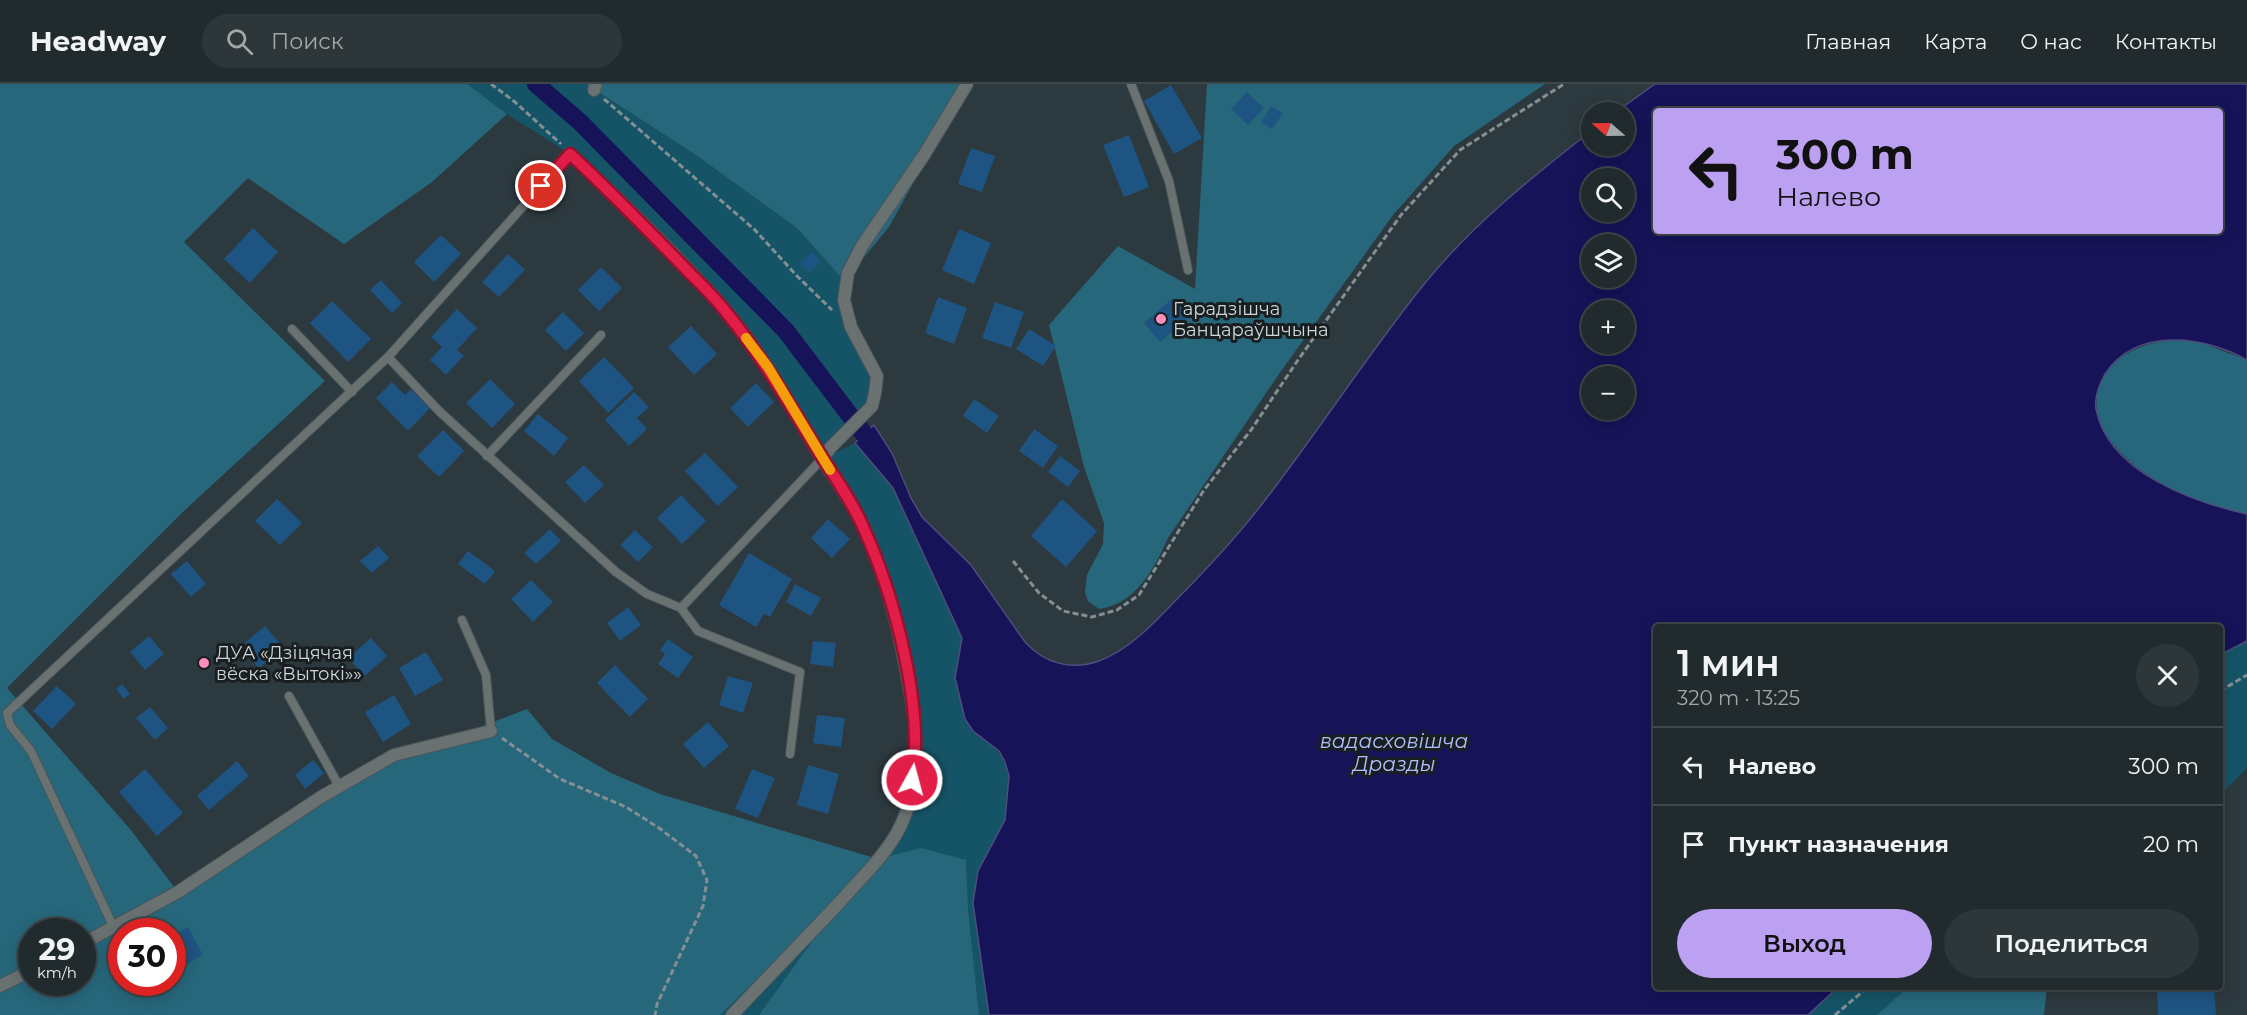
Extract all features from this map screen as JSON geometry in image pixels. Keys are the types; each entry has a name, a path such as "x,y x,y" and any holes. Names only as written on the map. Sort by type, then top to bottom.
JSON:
{"street":[{"path":"822,459 872,406 877,375 851,327 844,300 849,273 862,246 924,155 967,84"},
{"path":"570,154 725,310 768,367 864,528 883,578 899,632 909,684 916,724 916,762 909,798 899,828 878,859 816,928 732,1015"},
{"path":"132,918 178,892 339,786 394,755 491,731"},
{"path":"0,986 18,977"}],"lane":[{"path":"1131,84 1169,181 1188,270"},
{"path":"109,918 31,751 10,725 7,713 388,357 570,154"},
{"path":"292,328 352,392"},
{"path":"487,456 601,335"},
{"path":"388,357 439,411 616,572 647,594 681,608 698,631 800,672 790,754"},
{"path":"681,608 822,459"},
{"path":"462,620 486,675 491,731"},
{"path":"289,696 339,786"}],"path":[{"path":"491,84 548,131 570,154"},
{"path":"1013,561 1039,593 1063,611 1092,617 1117,610 1139,595 1204,490 1251,430 1401,215 1460,150 1564,84"},
{"path":"595,87 755,230 797,276 851,327"},
{"path":"2223,689 2247,675"},
{"path":"491,731 560,779 626,807 696,856 706,880 703,906 657,1004 655,1015"},
{"path":"1835,1015 1864,990"}],"shaded area":[{"path":"0,84 467,84 507,114 432,182 344,244 248,178 184,242 325,381 186,509 7,688 130,829 178,892 394,755 467,732 527,709 552,739 611,773 660,794 878,859 921,848 966,860 968,908 979,1015 759,1015 847,893 720,1015 0,1015"},
{"path":"467,84 586,84 696,155 797,228 847,284 849,307 871,356 875,393 824,458 855,443 893,488 962,638 955,678 991,745 1005,764 1008,775 1009,800 1004,824 982,863 973,903 989,1015 979,1015 968,908 966,861 878,859 899,828 916,762 909,684 864,528 725,310 570,154 507,114"},
{"path":"586,84 968,84 889,227 856,267 847,284 797,228 696,155"},
{"path":"1207,84 1545,84 1454,146 1393,215 1279,374 1168,538 1150,573 1133,593 1112,606 1099,609 1088,601 1085,592 1087,575 1103,544 1104,523 1084,467 1049,325 1118,246 1195,289"},
{"path":"2181,339 2199,342 2247,360 2247,514 2197,501 2154,479 2119,450 2106,433 2098,414 2097,395 2105,375 2112,366 2138,348"},
{"path":"2247,641 2247,768 2223,792 2223,653"},
{"path":"851,890 759,1015 720,1015"},
{"path":"1835,990 1905,990 1877,1015 1808,1015"},
{"path":"1905,990 2047,990 2044,1015 1877,1015"}],"water":[{"name":"вадасховішча Дразды","path":"1655,84 2247,84 2247,360 2211,345 2192,341 2153,342 2135,348 2119,359 2105,374 2098,391 2096,409 2104,431 2117,450 2135,467 2179,492 2247,514 2247,641 2223,653 2223,624 1653,624 1653,990 1835,990 1808,1015 989,1015 973,903 978,871 1005,820 1009,776 999,751 973,731 965,719 955,678 962,638 893,488 855,443 874,425 892,453 911,498 922,517 971,565 1032,649 1049,660 1068,665 1099,661 1121,650 1150,627 1238,534 1405,308 1443,261 1525,184 1581,139 1581,156 1635,156 1635,102 1630,102"}],"building":[{"path":"1171,85 1202,138 1174,154 1144,101"},
{"path":"1247,92 1264,108 1248,125 1231,109"},
{"path":"1271,106 1283,113 1272,129 1261,122"},
{"path":"1129,135 1149,187 1124,197 1103,145"},
{"path":"971,148 995,156 982,192 958,184"},
{"path":"253,228 278,252 250,283 224,259"},
{"path":"959,229 991,243 974,284 942,270"},
{"path":"441,235 461,254 434,282 414,262"},
{"path":"812,252 821,262 809,272 800,263"},
{"path":"508,254 525,270 499,297 482,282"},
{"path":"601,267 622,288 599,311 578,290"},
{"path":"381,280 402,303 392,313 370,290"},
{"path":"938,297 967,308 954,344 925,333"},
{"path":"1173,298 1190,316 1160,342 1144,323"},
{"path":"332,301 371,339 348,362 310,323"},
{"path":"995,302 1024,312 1011,348 982,338"},
{"path":"457,309 477,328 457,350 464,356 446,375 430,360 442,347 431,337"},
{"path":"563,312 584,333 566,351 545,330"},
{"path":"691,326 717,354 694,375 668,347"},
{"path":"1029,329 1056,346 1043,366 1016,349"},
{"path":"604,357 634,388 608,413 579,381"},
{"path":"490,379 515,404 492,428 466,403"},
{"path":"392,382 405,395 411,389 430,408 408,431 376,398"},
{"path":"756,383 774,402 748,427 730,408"},
{"path":"634,392 649,407 637,418 647,429 629,446 605,420"},
{"path":"974,399 999,416 987,433 963,416"},
{"path":"538,414 568,438 554,456 524,431"},
{"path":"1034,429 1058,446 1043,468 1019,451"},
{"path":"443,430 464,451 439,477 417,456"},
{"path":"705,453 738,487 718,506 685,471"},
{"path":"1060,456 1080,471 1068,487 1048,472"},
{"path":"584,465 604,485 585,503 565,482"},
{"path":"681,495 706,521 682,544 657,518"},
{"path":"277,499 302,523 280,545 255,521"},
{"path":"1062,499 1097,531 1066,567 1031,536"},
{"path":"828,519 850,539 832,558 811,538"},
{"path":"550,529 561,541 536,564 524,553"},
{"path":"635,530 653,547 638,562 620,545"},
{"path":"378,546 389,558 372,573 360,561"},
{"path":"468,551 495,571 485,584 458,564"},
{"path":"749,553 792,579 770,617 764,614 756,627 719,605"},
{"path":"187,561 206,584 191,597 171,574"},
{"path":"531,580 553,602 533,622 511,599"},
{"path":"795,584 821,598 811,616 786,602"},
{"path":"628,607 641,625 620,641 607,623"},
{"path":"265,626 283,647 259,668 240,647"},
{"path":"149,636 164,654 145,670 130,652"},
{"path":"371,638 387,656 365,676 348,658"},
{"path":"668,639 693,657 678,678 658,664 665,654 660,650"},
{"path":"813,641 836,643 833,667 810,664"},
{"path":"426,652 443,680 415,696 399,668"},
{"path":"615,665 648,699 630,717 597,683"},
{"path":"728,676 753,683 743,713 719,705"},
{"path":"122,684 130,694 124,699 116,689"},
{"path":"57,686 76,704 52,729 33,711"},
{"path":"394,695 411,724 383,742 365,712"},
{"path":"150,707 168,728 155,740 136,718"},
{"path":"817,715 845,718 841,747 813,743"},
{"path":"708,722 729,746 704,768 683,744"},
{"path":"313,760 324,773 305,789 295,775"},
{"path":"237,761 249,776 209,810 197,796"},
{"path":"808,765 839,774 828,814 797,805"},
{"path":"145,769 183,813 157,836 119,792"},
{"path":"752,769 775,778 758,818 735,809"},
{"path":"188,927 203,955 186,965 186,928"},
{"path":"2157,990 2214,990 2216,1015 2158,1015"}],"waterway":[{"path":"536,84 580,122 786,331 864,434"}],"slow traffic":[{"path":"746,338 768,367 830,470"}],"place":[{"name":"Гарадзішча Банцараўшчына","path":"1161,319"},
{"name":"ДУА «Дзіцячая вёска «Вытокі»»","path":"204,663"}],"route":[{"path":"541,186 570,154 656,238 725,310 768,367 864,528 883,578 899,632 916,724 916,762 912,780"}]}
